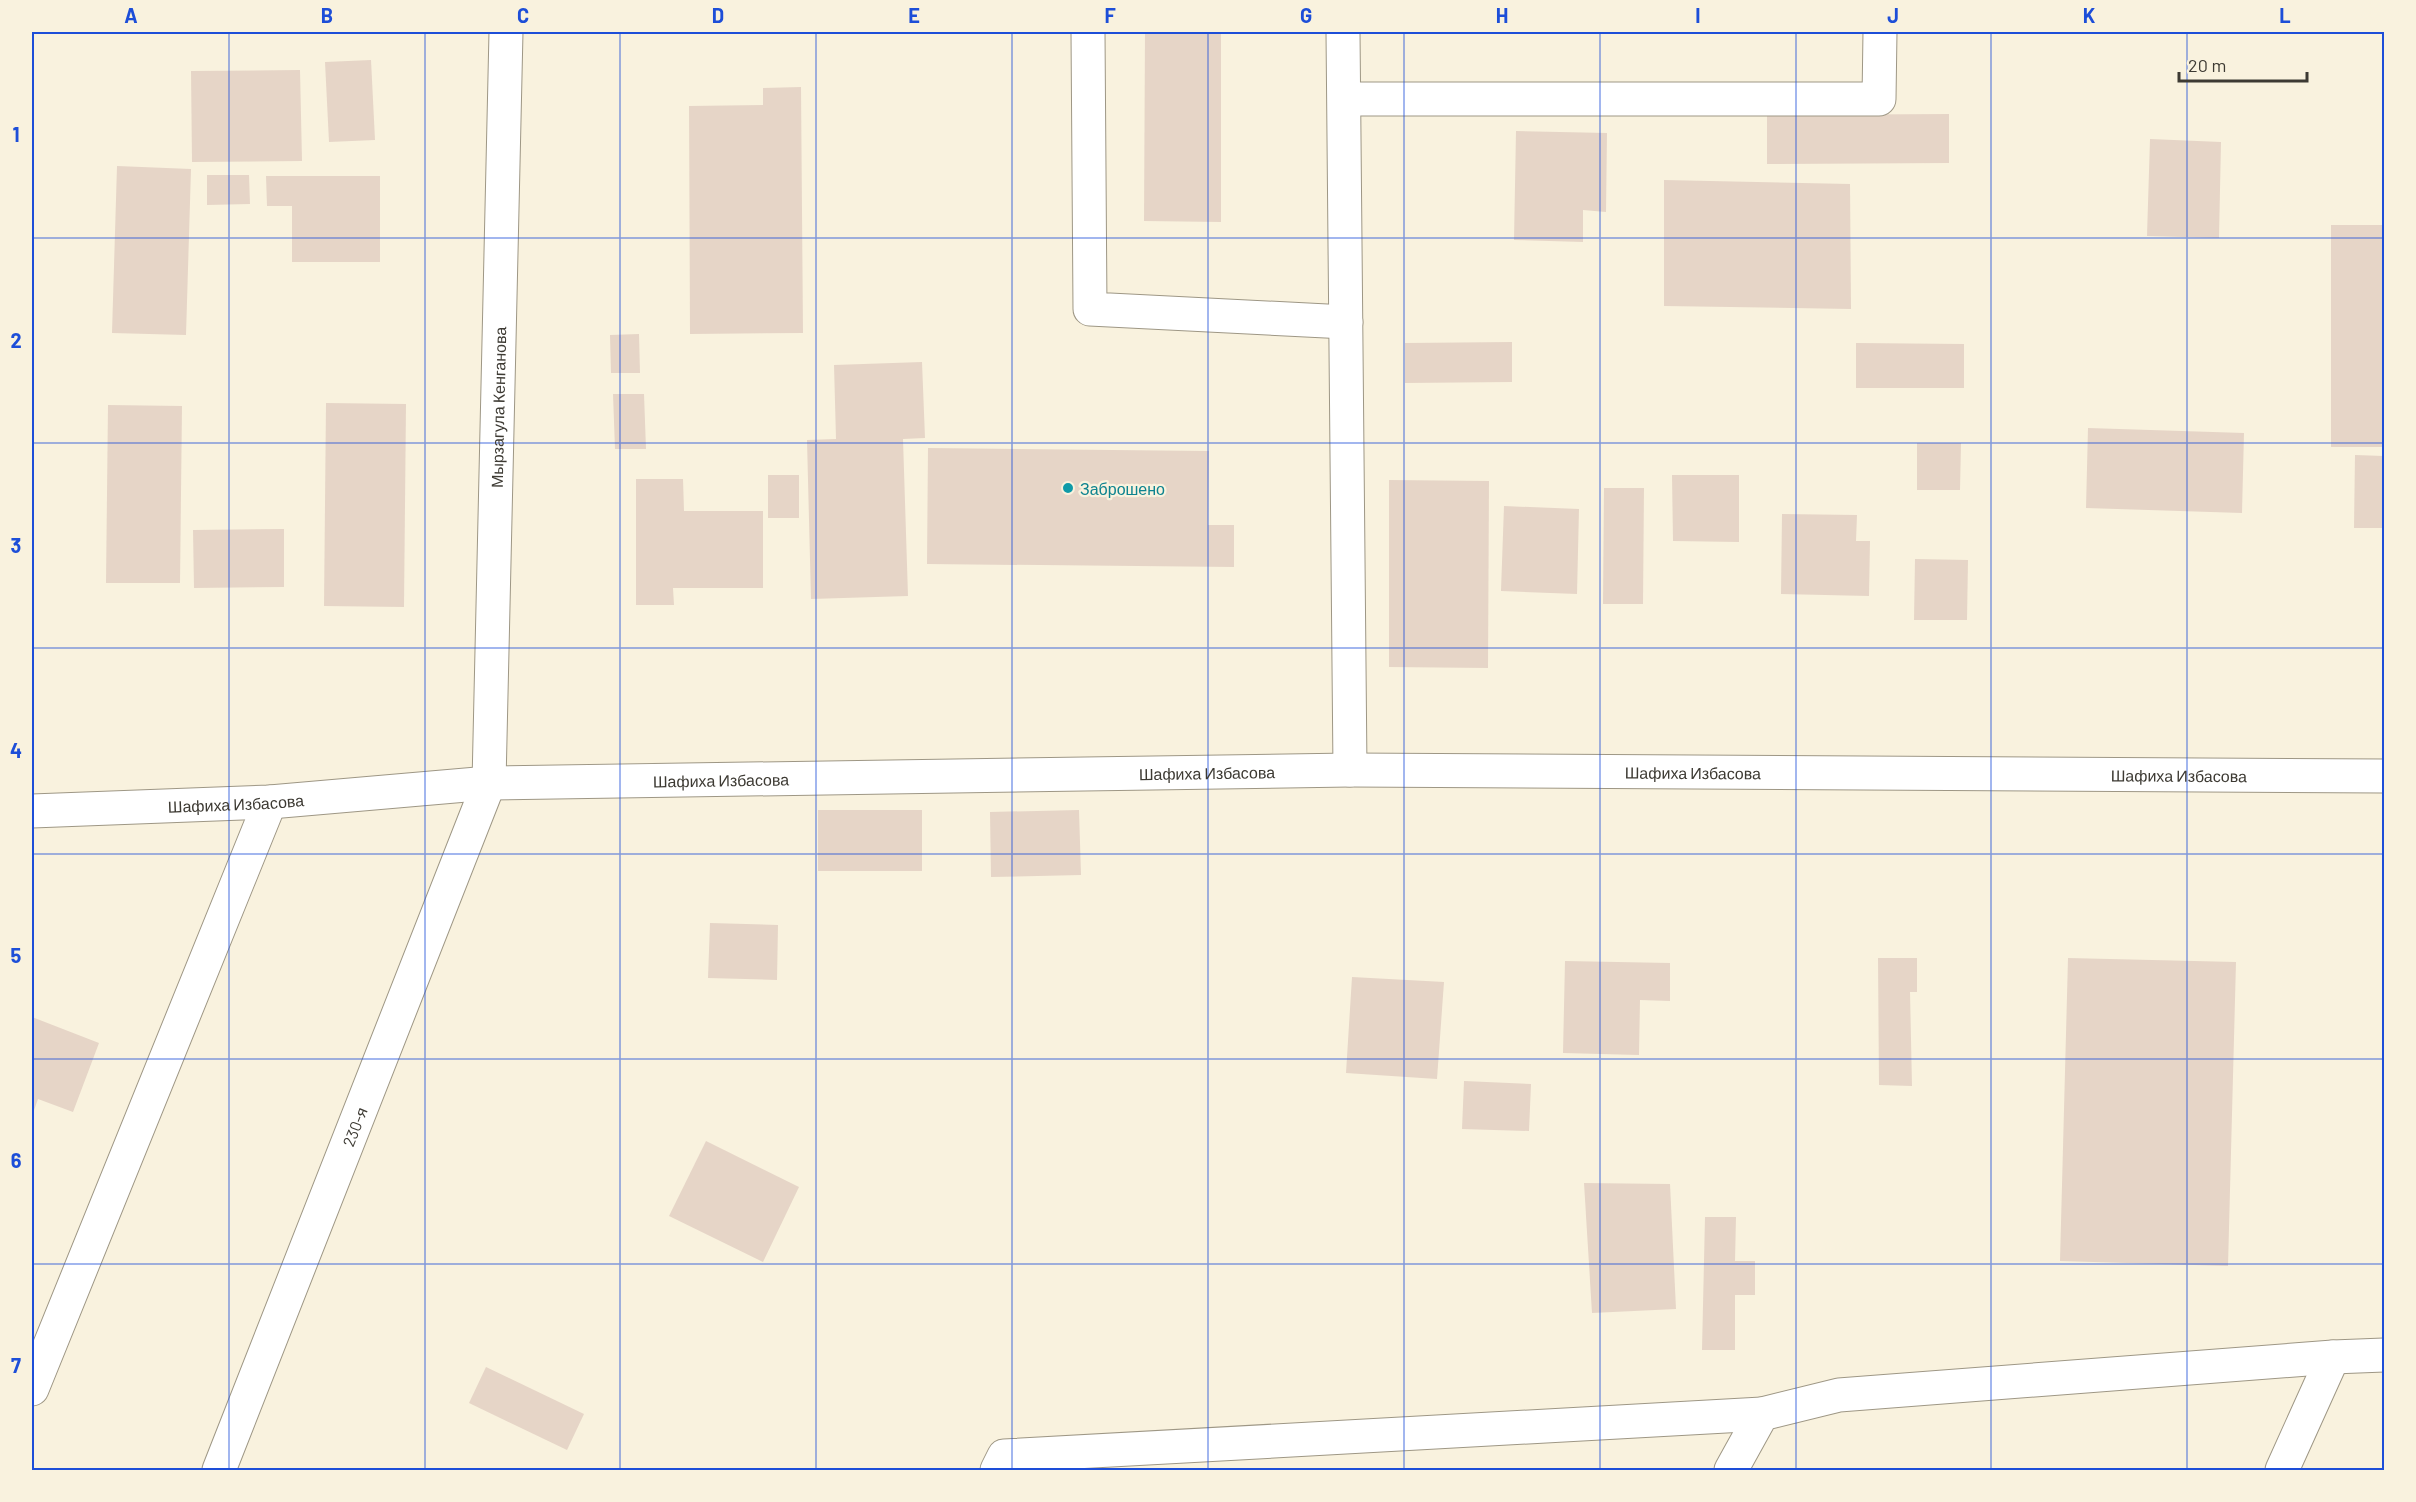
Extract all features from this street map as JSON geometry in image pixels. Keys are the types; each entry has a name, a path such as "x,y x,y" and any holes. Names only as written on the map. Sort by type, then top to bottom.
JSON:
{"street":[{"name":"Мырзагула Кенганова","path":"489,783 506,32"},
{"path":"1088,32 1090,309 1346,322"},
{"path":"1343,32 1350,770"},
{"path":"1345,99 1879,99 1880,32"},
{"name":"Шафиха Избасова","path":"32,811 270,802 489,783 1350,770 2385,776"},
{"name":"230-я","path":"219,1470 489,783"},
{"path":"32,1389 270,802"},
{"path":"997,1470 1004,1456 1762,1414 1839,1395 2333,1357 2385,1355"},
{"path":"2282,1470 2333,1357"},
{"path":"1731,1470 1762,1414"}],"building":[{"path":"1145,32 1221,32 1221,222 1144,221"},
{"path":"371,60 375,140 329,142 325,62"},
{"path":"300,70 302,161 192,162 191,71"},
{"path":"801,87 803,333 690,334 689,106 763,105 763,88"},
{"path":"1949,114 1949,163 1767,164 1767,115"},
{"path":"1516,131 1607,133 1606,212 1583,210 1583,242 1514,240"},
{"path":"2150,139 2221,142 2219,238 2147,236"},
{"path":"117,166 191,169 186,335 112,333"},
{"path":"207,175 249,175 250,204 207,205"},
{"path":"266,176 380,176 380,262 292,262 292,206 267,206"},
{"path":"1664,180 1850,184 1851,309 1664,306"},
{"path":"2331,225 2384,225 2384,447 2331,447"},
{"path":"639,334 640,373 611,373 610,335"},
{"path":"1512,342 1512,382 1405,383 1405,343"},
{"path":"1856,343 1964,344 1964,388 1856,388"},
{"path":"922,362 925,438 903,439 908,596 811,599 807,440 836,439 834,365"},
{"path":"613,394 644,394 646,449 615,449"},
{"path":"326,403 406,404 404,607 324,606"},
{"path":"108,405 182,406 180,583 106,583"},
{"path":"2088,428 2244,433 2242,513 2086,508"},
{"path":"1917,443 1961,443 1960,490 1917,490"},
{"name":"Заброшено","path":"928,448 1209,451 1208,525 1234,525 1234,567 927,564"},
{"path":"2355,455 2384,456 2384,528 2354,528"},
{"path":"768,475 799,475 799,518 768,518"},
{"path":"1672,475 1739,475 1739,542 1673,541"},
{"path":"636,479 683,479 684,511 763,511 763,588 673,588 674,605 636,605"},
{"path":"1389,480 1489,481 1488,668 1389,667"},
{"path":"1604,488 1644,488 1643,604 1603,604"},
{"path":"1504,506 1579,509 1577,594 1501,591"},
{"path":"1782,514 1857,515 1856,541 1870,541 1869,596 1781,594"},
{"path":"284,529 284,587 194,588 193,530"},
{"path":"1915,559 1968,560 1967,620 1914,620"},
{"path":"818,810 922,810 922,871 818,871"},
{"path":"1079,810 1081,875 991,877 990,812"},
{"path":"710,923 778,925 777,980 708,978"},
{"path":"1878,958 1917,958 1917,992 1910,992 1912,1086 1879,1085"},
{"path":"2068,958 2236,962 2228,1266 2060,1261"},
{"path":"1565,961 1670,963 1670,1001 1640,1000 1639,1055 1563,1053"},
{"path":"1352,977 1444,982 1437,1079 1346,1073"},
{"path":"32,1017 99,1043 73,1112 38,1099 32,1116"},
{"path":"1464,1081 1531,1084 1529,1131 1462,1129"},
{"path":"706,1141 799,1187 763,1262 669,1216"},
{"path":"1584,1183 1670,1184 1676,1309 1592,1313"},
{"path":"1705,1217 1736,1217 1735,1261 1755,1261 1755,1295 1735,1295 1735,1350 1702,1350"},
{"path":"486,1367 584,1414 567,1450 469,1403"}],"place":[{"name":"Заброшено","path":"1068,488"}]}
